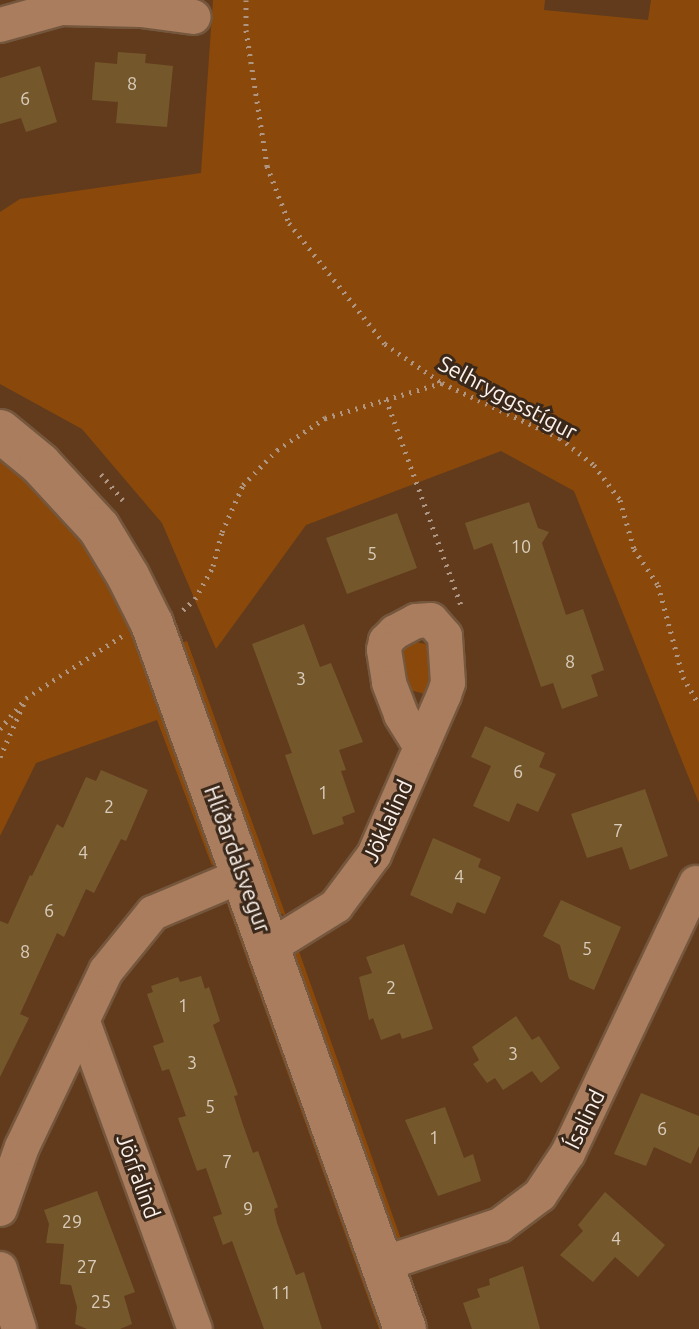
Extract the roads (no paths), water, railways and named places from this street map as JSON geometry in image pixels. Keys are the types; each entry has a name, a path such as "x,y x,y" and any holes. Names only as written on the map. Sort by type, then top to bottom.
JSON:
{"street":[{"path":"0,25 61,8 141,10 194,17"},
{"name":"Hlíðardalsvegur","path":"0,431 40,464 99,528 128,576 168,667 405,1329"},
{"name":"Jöklalind","path":"270,947 336,906 357,882 374,855 421,747 448,683 445,636 431,620 416,621 386,641 389,683 401,715 421,747"},
{"path":"0,1209 22,1147 106,971 153,913 243,875"},
{"name":"Ísalind","path":"383,1264 500,1225 540,1195 568,1153 696,883"},
{"name":"Jörfalind","path":"83,1022 195,1329"},
{"path":"0,1269 19,1329"}]}
